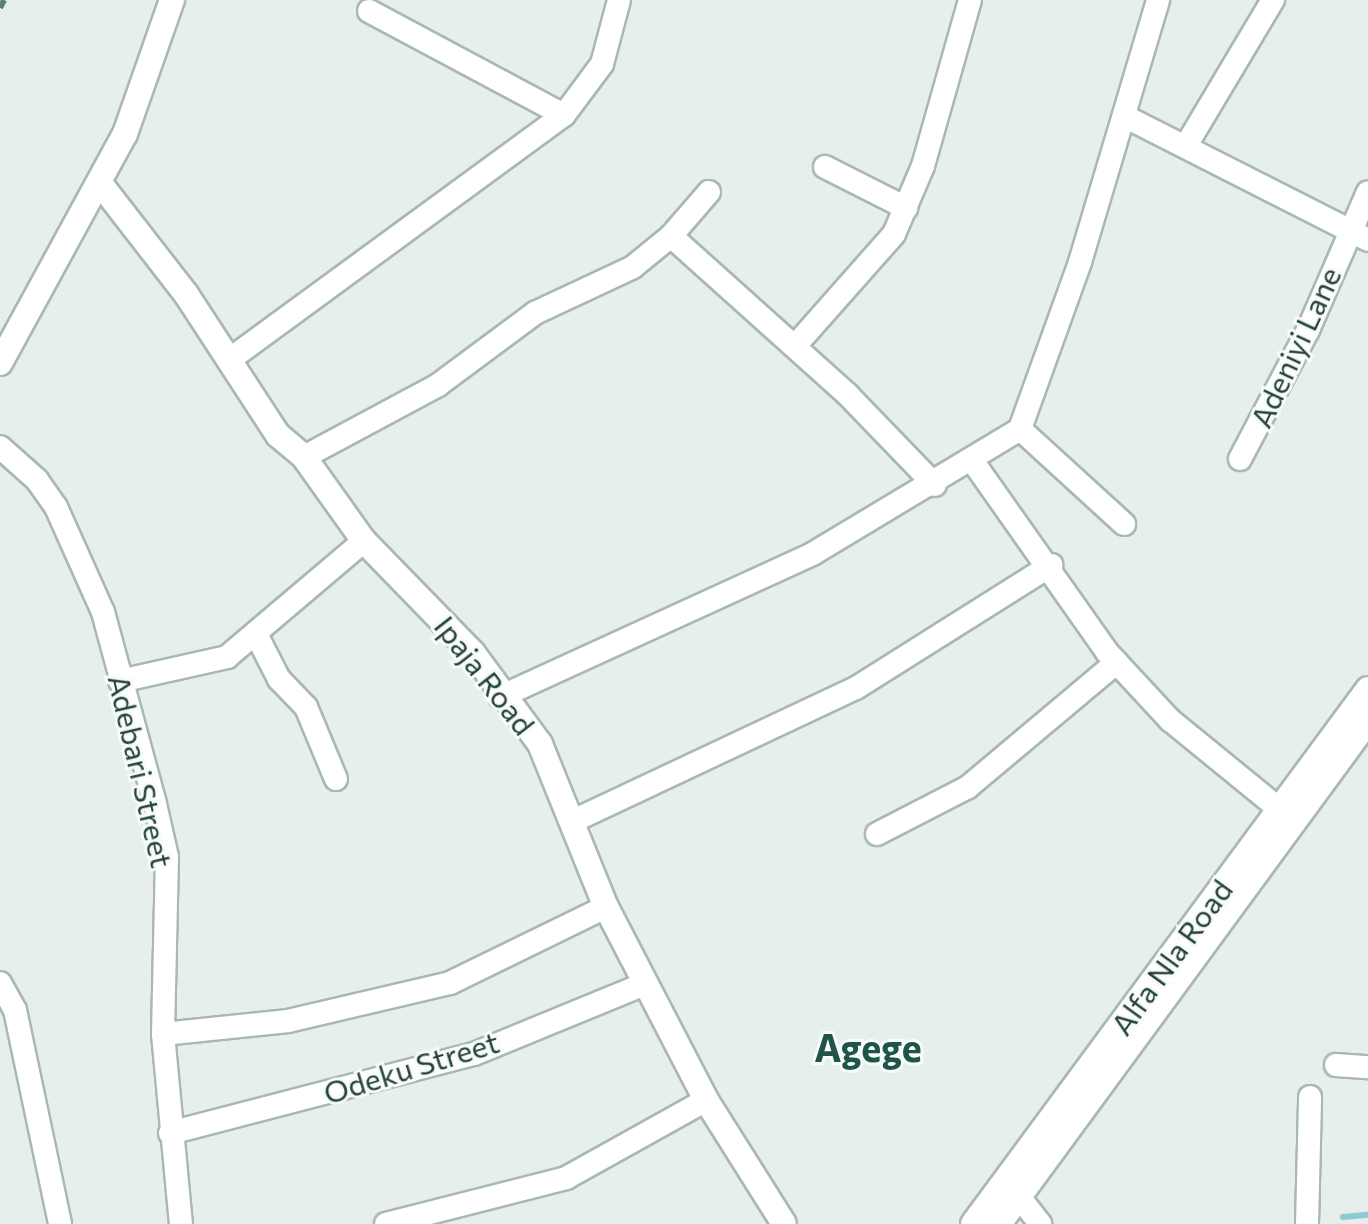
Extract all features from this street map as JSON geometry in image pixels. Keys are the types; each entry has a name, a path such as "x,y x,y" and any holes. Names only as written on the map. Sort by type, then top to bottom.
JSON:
{"main road":[{"path":"0,363 125,134 172,0"},
{"name":"Ipaja Road","path":"99,182 229,360 278,435 304,457 364,541 473,653 500,697 540,744 606,907 645,984 706,1100 784,1224"},
{"name":"Alfa Nla Road","path":"999,1224 1010,1194 1279,809 1368,689"},
{"name":"Alfa Nla Road","path":"973,1224 1010,1194 1368,721"}],"street":[{"path":"229,360 564,115 602,64 619,0"},
{"path":"795,346 894,234 906,208 970,0"},
{"path":"500,697 814,553 935,485 1020,429 1126,117 1158,0"},
{"path":"1187,144 1273,0"},
{"path":"369,11 564,115"},
{"path":"1126,117 1187,144 1368,240"},
{"path":"825,167 906,208"},
{"path":"304,457 438,385 535,313 633,267 671,236 709,192"},
{"name":"Adeniyi Lane","path":"1240,459 1308,330 1348,229 1368,192"},
{"path":"671,236 795,346 935,485"},
{"path":"1020,429 1124,524"},
{"name":"Adebari Street","path":"0,447 37,480 56,507 103,612 167,857 163,1034 181,1224"},
{"path":"971,459 1051,565 1117,662 1170,720 1279,809"},
{"path":"120,681 227,657 364,541"},
{"path":"571,822 856,688 1051,565"},
{"path":"256,634 279,679 306,707 336,779"},
{"path":"877,834 968,787 1117,662"},
{"path":"163,1034 288,1021 450,983 606,907"},
{"path":"0,983 15,1010 60,1224"},
{"name":"Odeku Street","path":"170,1133 474,1054 645,984"},
{"path":"1336,1065 1368,1067"},
{"path":"1307,1224 1310,1097"},
{"path":"386,1224 566,1178 706,1100"},
{"path":"1010,1194 1040,1224"}],"waterway":[{"path":"1343,1217 1368,1215"}],"railway":[{"path":"0,8 4,0"}],"district":[{"name":"Agege","path":"868,1047"}]}
